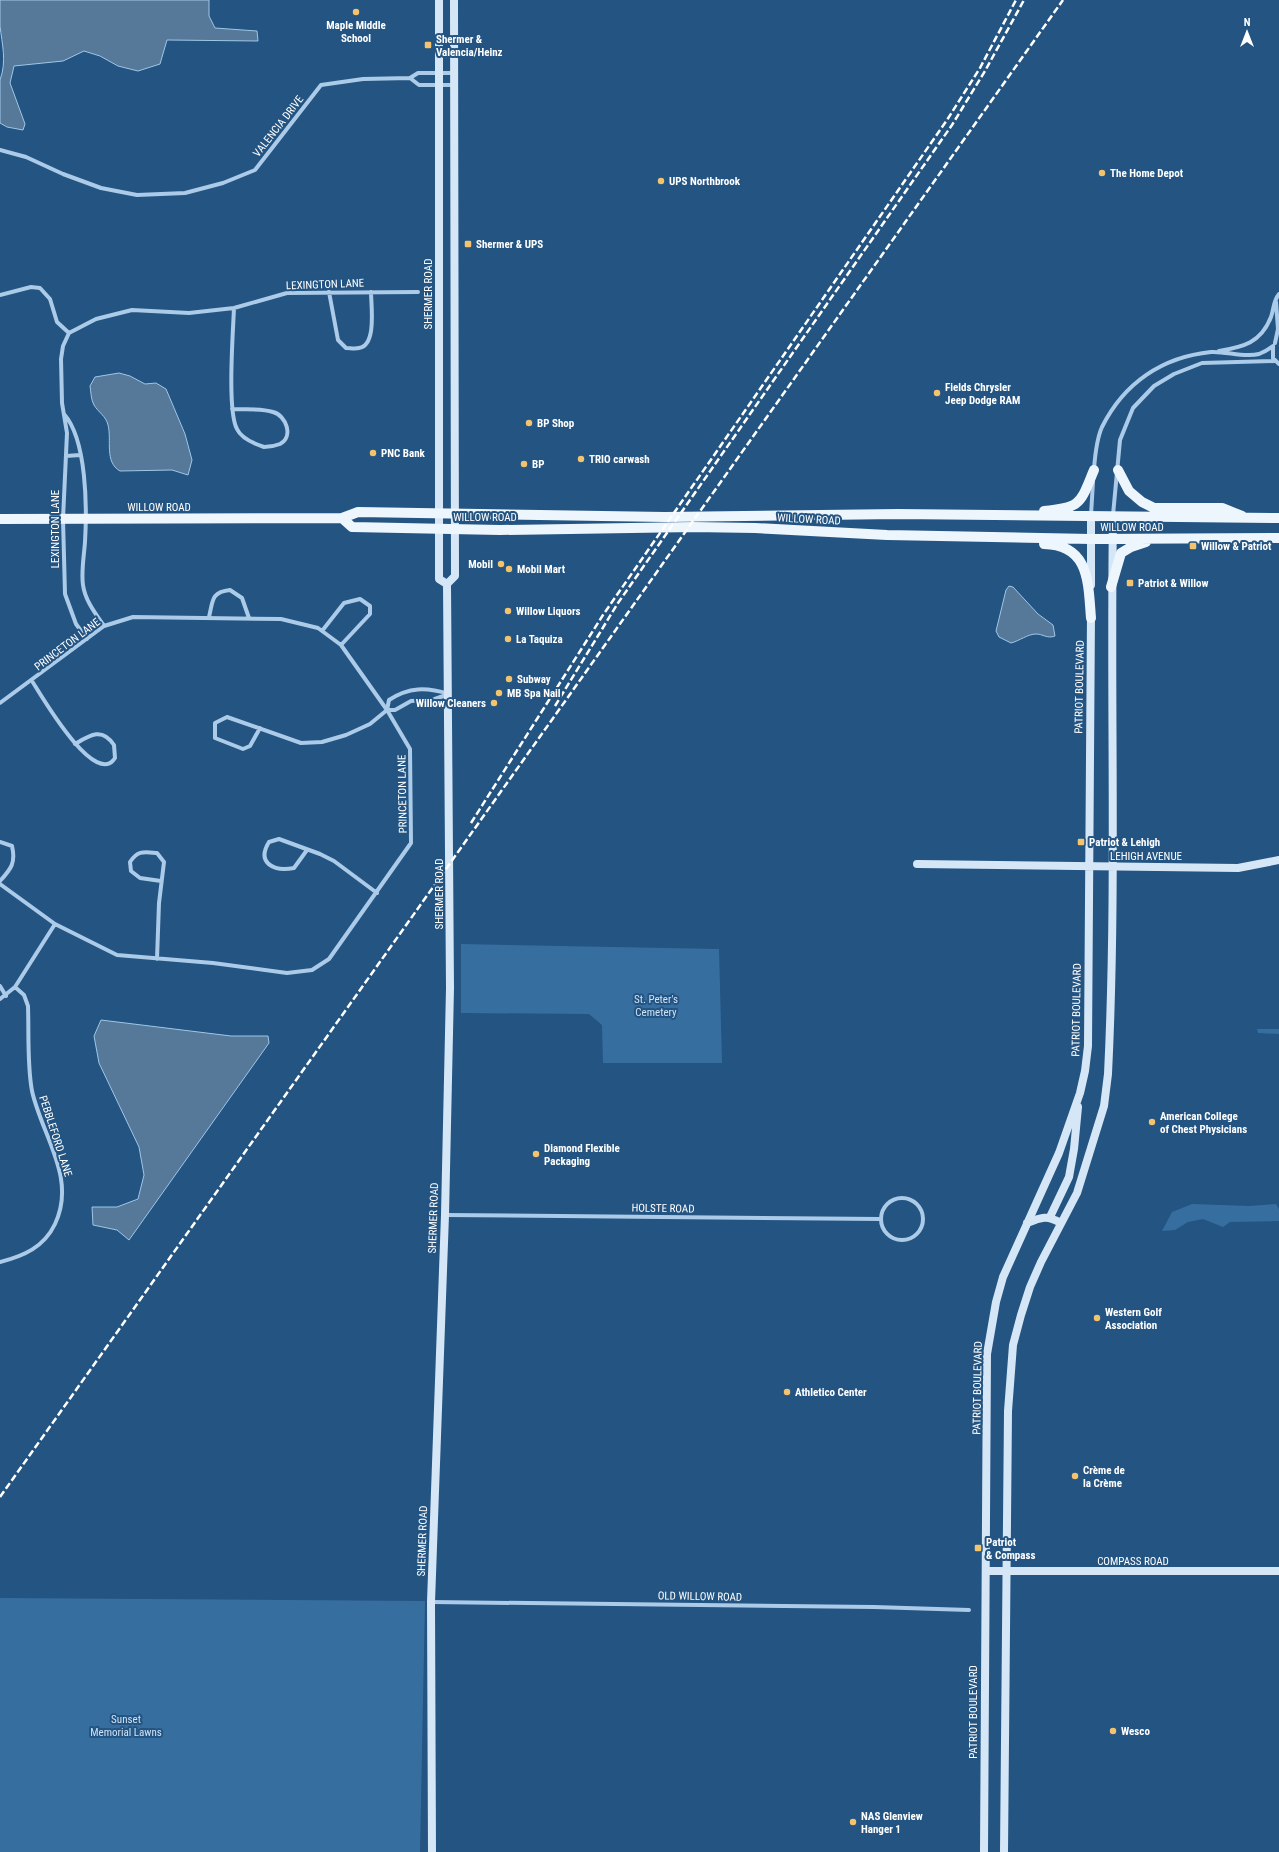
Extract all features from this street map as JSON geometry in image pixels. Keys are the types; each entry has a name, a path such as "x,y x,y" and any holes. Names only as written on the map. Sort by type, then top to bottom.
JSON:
{"main road":[{"name":"SHERMER ROAD","path":"439,0 439,579 447,584"},
{"name":"SHERMER ROAD","path":"432,1852 431,1602 445,1215 450,988 447,584 455,576 456,529 454,0"},
{"path":"898,514 922,511 1027,513 1062,510 1073,506 1082,500 1094,470"},
{"path":"1118,470 1129,491 1142,502 1154,508 1222,508 1247,518"},
{"name":"WILLOW ROAD","path":"0,518 342,518 358,512 693,518 898,514 1091,518 1279,518"},
{"name":"WILLOW ROAD","path":"342,518 352,528 748,528 887,535 1091,539 1279,538"},
{"name":"PATRIOT BOULEVARD","path":"984,1852 986,1404 988,1341 1003,1277 1059,1153 1080,1093 1085,1071 1088,1046 1091,518"},
{"path":"1004,1852 1008,1411 1013,1346 1030,1287 1077,1193 1104,1106 1109,1042 1112,867 1111,587 1113,518"},
{"path":"887,535 945,542 1052,544 1070,550 1078,555 1085,571 1091,618"},
{"path":"1111,587 1121,553 1141,543 1166,539"},
{"name":"LEHIGH AVENUE","path":"917,864 1238,868 1279,860"},
{"path":"1050,1217 1069,1177 1074,1149 1080,1093"},
{"path":"1027,1222 1037,1218 1050,1217 1061,1223"},
{"name":"COMPASS ROAD","path":"986,1571 1279,1571"}],"street":[{"name":"VALENCIA DRIVE","path":"0,150 26,157 63,174 101,188 137,195 185,193 223,183 255,170 321,86 363,79 410,78 418,73 455,73"},
{"name":"VALENCIA DRIVE","path":"410,78 419,85 455,86"},
{"path":"0,295 31,287 40,288 50,299 57,322 69,333"},
{"path":"329,292 338,340 346,348 360,348 367,344 372,333 371,292"},
{"name":"LEXINGTON LANE","path":"87,639 76,624 64,594 63,519 67,433 63,413 61,359 63,346 69,333 96,319 132,310 189,313 234,308 287,293 418,292"},
{"path":"1214,352 1250,344 1260,336 1271,317 1275,298 1279,294"},
{"path":"1113,518 1120,440 1133,408 1154,386 1174,374 1202,363 1277,363 1272,354 1276,343 1278,328 1275,298"},
{"path":"232,408 273,412 281,415 285,422 287,433 286,438 281,444 264,447 257,445 241,435 237,429 232,408 234,308"},
{"name":"PATRIOT BOULEVARD","path":"1091,518 1094,470 1102,428 1117,403 1133,384 1154,369 1170,361 1192,355 1214,352 1229,354 1259,354 1276,343"},
{"name":"LEXINGTON LANE","path":"63,413 71,422 80,455 86,519 83,585 89,604 104,626"},
{"path":"66,456 80,455"},
{"path":"209,617 214,597 220,591 230,590 242,598 249,618"},
{"path":"322,631 344,603 360,599 370,606 370,614 341,645"},
{"name":"PRINCETON LANE","path":"0,703 32,681 104,626 133,616 281,619 318,628 341,645 387,710 410,749 411,843 329,959 312,970 287,973 117,955 54,924 0,884"},
{"path":"32,681 75,744 91,759 100,764 109,764 115,758 114,745 104,736 92,734 75,744"},
{"path":"260,728 250,746 243,749 215,738 215,723 227,717 260,728 301,743 322,742 346,735 370,724 387,710 389,700 398,694 410,690 431,689 449,694"},
{"path":"387,710 395,710 411,701 432,700 449,694"},
{"path":"307,850 294,868 284,870 269,865 264,859 264,849 269,842 279,839 307,850 334,861 377,893"},
{"path":"0,842 12,846 14,858 9,871 0,881"},
{"path":"156,959 161,881 164,862 157,853 140,851 135,854 130,862 131,871 140,878 161,881"},
{"path":"0,999 6,996 15,987 54,924"},
{"path":"0,986 6,996"},
{"name":"PEBBLEFORD LANE","path":"0,1262 36,1249 51,1232 61,1212 64,1192 60,1170 32,1090 28,1006 24,995 15,987"},
{"path":"899,1198 912,1200 918,1205 923,1217 920,1230 909,1239 902,1240 890,1237 881,1226 880,1219 882,1209 886,1203 899,1198"},
{"name":"HOLSTE ROAD","path":"445,1215 880,1219"},
{"name":"OLD WILLOW ROAD","path":"431,1602 874,1607 968,1610"}],"green space":[{"name":"St. Peter's Cemetery","path":"461,944 719,949 722,1063 603,1063 602,1025 589,1014 461,1013"},
{"path":"1257,1029 1279,1029 1279,1034 1258,1033"},
{"path":"1192,1204 1250,1206 1276,1204 1279,1209 1279,1221 1230,1222 1223,1227 1203,1219 1188,1222 1175,1230 1162,1231 1172,1212"},
{"name":"Sunset Memorial Lawns","path":"0,1598 425,1601 420,1852 0,1852"}],"shaded area":[{"path":"0,0 209,0 209,16 215,28 257,31 258,41 167,40 160,64 138,71 118,66 100,56 84,51 63,61 14,66 10,83 25,124 23,130 7,127 0,123 0,80 4,59 0,26"},
{"path":"119,373 130,376 145,384 156,383 166,389 185,434 192,460 188,475 172,470 120,471 115,467 110,456 108,425 106,419 93,403 90,386 95,377"},
{"path":"1009,586 1013,587 1038,614 1053,625 1055,636 1050,637 1033,634 1011,643 999,637 996,631 1006,590"},
{"path":"101,1020 231,1036 268,1036 269,1043 129,1240 117,1230 93,1225 92,1207 117,1207 138,1199 144,1175 139,1147 99,1063 94,1036"}],"railway":[{"path":"471,823 603,615 947,120 980,68 1016,0"},
{"path":"555,706 618,603 952,125 985,71 1024,0"},
{"path":"0,1497 1063,0"}],"place":[{"name":"Maple Middle School","path":"356,12"},
{"name":"Shermer & Valencia/Heinz","path":"428,45"},
{"name":"The Home Depot","path":"1102,173"},
{"name":"UPS Northbrook","path":"661,181"},
{"name":"Shermer & UPS","path":"468,244"},
{"name":"Fields Chrysler Jeep Dodge RAM","path":"937,393"},
{"name":"BP Shop","path":"529,423"},
{"name":"PNC Bank","path":"373,453"},
{"name":"TRIO carwash","path":"581,459"},
{"name":"BP","path":"524,464"},
{"name":"Willow & Patriot","path":"1193,546"},
{"name":"Mobil","path":"501,564"},
{"name":"Mobil Mart","path":"509,569"},
{"name":"Patriot & Willow","path":"1130,583"},
{"name":"Willow Liquors","path":"508,611"},
{"name":"La Taquiza","path":"508,639"},
{"name":"Subway","path":"509,679"},
{"name":"MB Spa Nail","path":"499,693"},
{"name":"Willow Cleaners","path":"494,703"},
{"name":"Patriot & Lehigh","path":"1081,842"},
{"name":"American College of Chest Physicians","path":"1152,1122"},
{"name":"Diamond Flexible Packaging","path":"536,1154"},
{"name":"Western Golf Association","path":"1097,1318"},
{"name":"Athletico Center","path":"787,1392"},
{"name":"Crème de la Crème","path":"1075,1476"},
{"name":"Patriot & Compass","path":"978,1548"},
{"name":"Wesco","path":"1113,1731"},
{"name":"NAS Glenview Hanger 1","path":"853,1822"}]}
